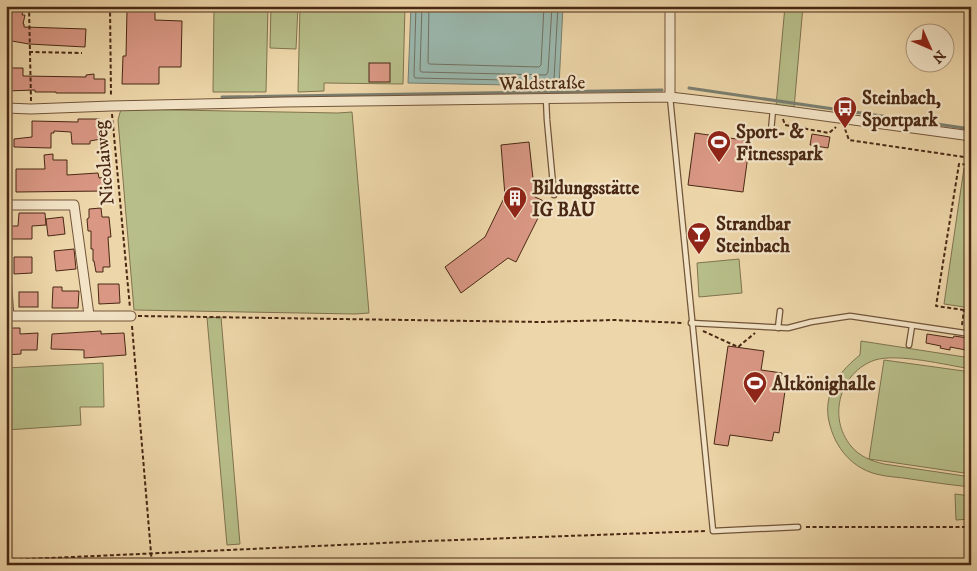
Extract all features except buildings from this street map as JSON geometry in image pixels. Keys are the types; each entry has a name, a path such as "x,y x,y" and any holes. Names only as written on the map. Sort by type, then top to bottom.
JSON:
{"street":[{"path":"670,6 670,98"},
{"name":"Waldstraße","path":"6,108 546,98 670,98 773,109 971,136"},
{"path":"6,205 74,205 89,315"},
{"path":"6,278 8,316 131,316"}],"lane":[{"path":"546,98 554,195"},
{"path":"670,98 713,531 798,527"},
{"path":"771,131 773,109"},
{"path":"778,328 780,311"},
{"path":"691,323 788,328 811,322 850,316 971,334"},
{"path":"909,345 912,326"}],"path":[{"path":"29,6 31,109"},
{"name":"Nicolaiweg","path":"110,6 111,106 152,565"},
{"path":"29,52 82,53"},
{"path":"782,116 785,125 829,133 834,127 845,129 849,140 971,158"},
{"path":"971,165 959,164 936,306 971,311"},
{"path":"961,333 964,310"},
{"path":"131,316 541,322 614,320 691,323 707,334 738,347 760,328"},
{"path":"798,527 971,528"},
{"path":"6,560 428,541 713,531"}],"green space":[{"path":"214,6 268,6 266,92 213,92"},
{"path":"271,6 298,6 296,49 270,48"},
{"path":"300,6 405,6 403,84 324,83 324,91 298,92"},
{"path":"785,6 803,6 794,108 776,106"},
{"path":"121,109 352,112 369,313 134,310 118,120"},
{"path":"964,168 971,169 971,308 944,304"},
{"path":"739,259 742,293 699,297 697,263"},
{"path":"221,317 240,544 227,545 207,318"},
{"path":"861,341 971,358 971,369 909,359 885,358 875,360 853,374 841,397 839,409 840,422 851,446 870,460 884,464 971,477 971,487 876,474 858,466 843,452 830,426 828,416 829,398 841,374 860,355"},
{"path":"884,360 971,372 971,474 869,459"},
{"path":"103,363 104,407 80,407 81,425 6,430 6,368"},
{"path":"955,494 971,496 971,519 956,520"}],"water":[{"path":"411,6 563,6 559,86 408,83"}],"waterway":[{"path":"689,88 971,129"},
{"path":"222,97 662,90"}],"place":[{"name":"Steinbach, Sportpark","path":"845,129"},
{"name":"Sport- & Fitnesspark","path":"719,163"},
{"name":"Bildungsstätte IG BAU","path":"515,219"},
{"name":"Strandbar Steinbach","path":"699,255"},
{"name":"Altkönighalle","path":"755,404"}]}
